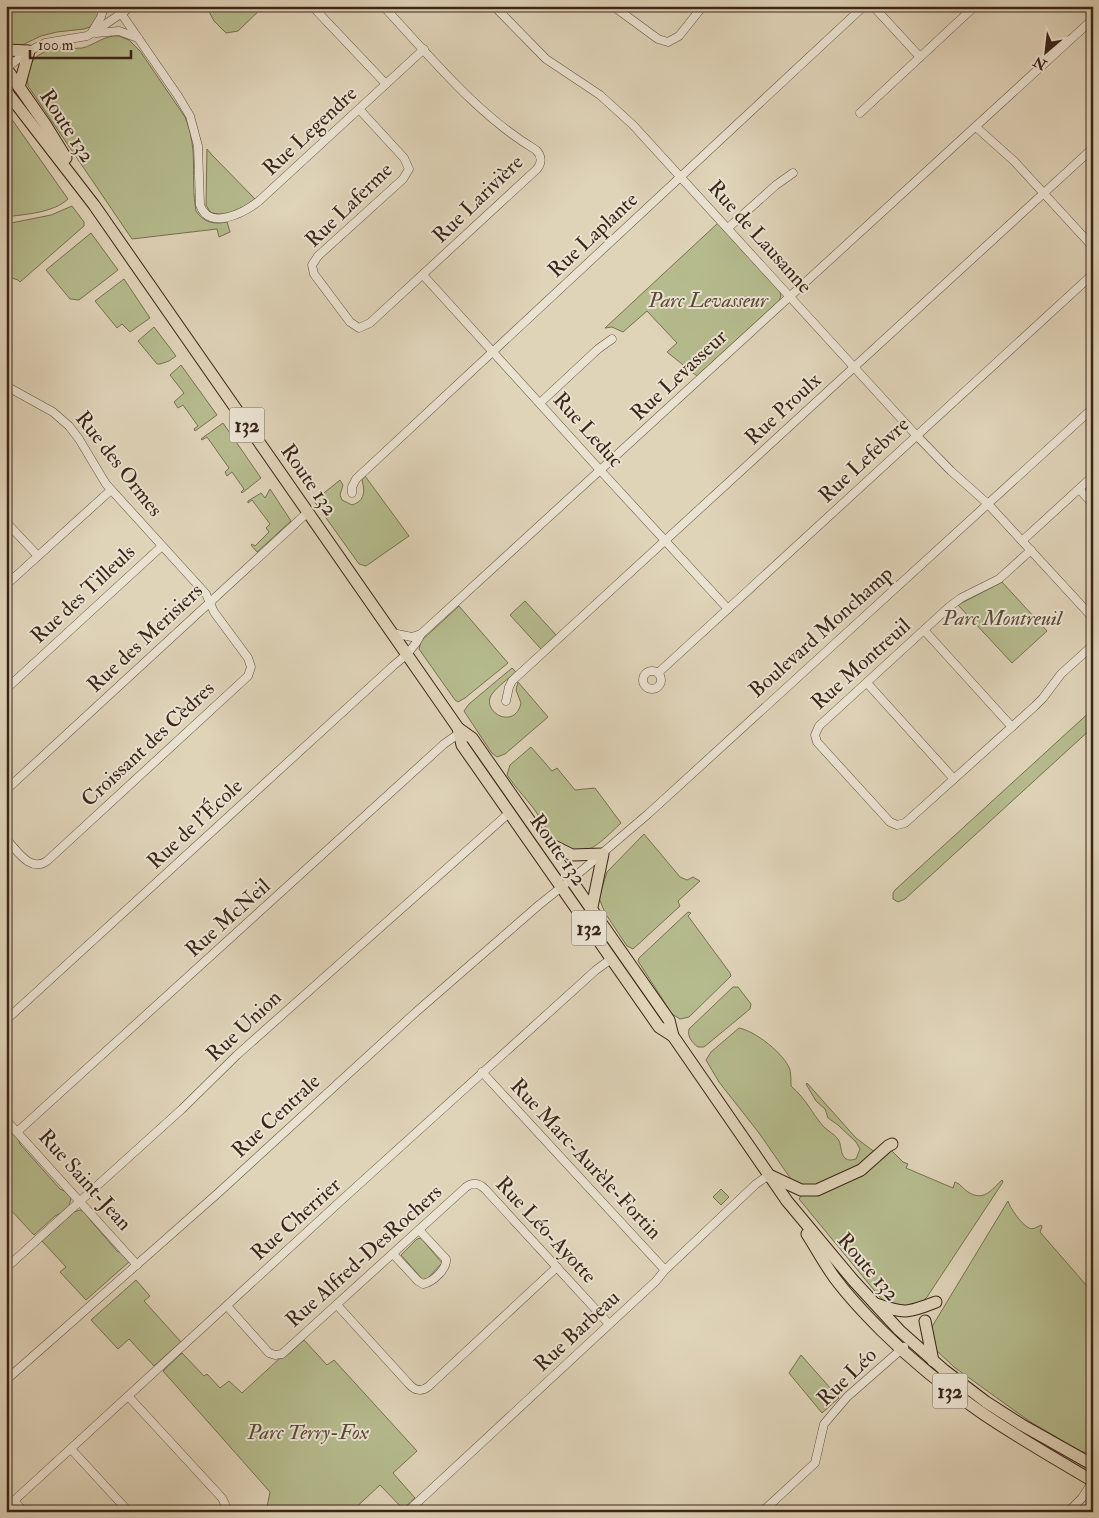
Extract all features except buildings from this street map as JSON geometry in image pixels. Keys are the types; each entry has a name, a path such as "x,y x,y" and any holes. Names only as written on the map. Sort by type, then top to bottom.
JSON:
{"highway":[{"path":"6,50 29,52 22,71 19,87"},
{"name":"Route 132","path":"6,68 45,124 94,205"},
{"name":"Route 132","path":"8,96 94,205 460,731 472,738 546,842 669,1020 673,1036 787,1201 832,1275 874,1323 902,1350 963,1401 992,1421 1093,1481"},
{"name":"Route 132","path":"460,731 462,745 611,959 659,1027 673,1036"},
{"path":"546,842 572,855 602,854 592,908"},
{"path":"769,1175 801,1190 817,1190 861,1170 892,1144"},
{"name":"Route 132","path":"787,1201 874,1304 934,1361 969,1390 1001,1412 1093,1465"},
{"path":"874,1304 905,1312 936,1302"},
{"path":"925,1321 934,1361"}],"street":[{"path":"91,33 101,17 104,6"},
{"path":"116,6 139,39"},
{"path":"6,68 48,42 79,38 91,33 132,6"},
{"path":"312,6 386,84"},
{"name":"Rue Larivière","path":"359,328 370,323 423,275 537,169 541,160 539,152 507,132 486,114 383,6"},
{"name":"Rue de Lausanne","path":"494,6 546,59 595,92 620,112 682,177 916,436 988,504 1093,618"},
{"path":"613,6 658,39 668,42 679,36 703,6"},
{"name":"Rue Laplante","path":"352,493 352,487 356,479 864,6"},
{"path":"872,6 920,57"},
{"path":"860,113 975,6"},
{"name":"Rue Levasseur","path":"407,655 416,646 421,634 1093,19"},
{"path":"91,33 108,30 119,31 139,39"},
{"name":"Rue Legendre","path":"139,39 178,96 193,125 199,153 200,205 205,214 210,218 218,219 230,217 256,204 424,49"},
{"name":"Rue Laferme","path":"359,328 350,322 314,274 312,265 318,256 403,179 409,169 404,158 360,109"},
{"path":"976,127 1007,154 1093,247"},
{"name":"Rue Proulx","path":"506,701 508,687 512,681 1093,148"},
{"path":"728,228 776,184 793,173"},
{"name":"Rue Lefebvre","path":"658,673 1093,274"},
{"name":"Rue Leduc","path":"423,275 728,609"},
{"path":"540,403 598,349 612,339"},
{"name":"Rue des Ormes","path":"6,386 53,412 69,426 79,438 97,471 111,490 204,590 210,602"},
{"name":"Boulevard Monchamp","path":"571,880 701,766 1093,408"},
{"path":"1022,541 1093,476"},
{"path":"1079,489 1093,504"},
{"path":"6,585 111,490"},
{"name":"Rue des Merisiers","path":"6,790 308,512"},
{"path":"6,522 38,556"},
{"name":"Rue des Tilleuls","path":"6,689 162,546"},
{"name":"Rue Montreuil","path":"1031,550 1000,579 958,600 819,726 816,731 816,739 886,818 894,824 905,823 1043,698 1061,674 1093,645"},
{"name":"Croissant des Cèdres","path":"6,839 29,863 34,865 42,864 248,676 251,670 250,663 214,612 210,602"},
{"path":"924,630 1012,727"},
{"path":"392,633 412,637 421,634"},
{"name":"Rue de l'École","path":"6,1020 407,655"},
{"path":"867,683 954,779"},
{"name":"Rue McNeil","path":"17,1132 460,731"},
{"name":"Rue Union","path":"6,1268 182,1109 237,1055 510,813"},
{"name":"Rue Centrale","path":"6,1380 281,1136 310,1107 416,1012 571,880"},
{"name":"Rue Cherrier","path":"6,1508 482,1072 596,970 611,959"},
{"name":"Rue Marc-Aurèle-Fortin","path":"482,1072 665,1270"},
{"name":"Rue Saint-Jean","path":"6,1120 138,1264"},
{"name":"Rue Barbeau","path":"407,1512 658,1279 665,1270 756,1184 769,1175"},
{"name":"Rue Alfred-DesRochers","path":"227,1306 266,1350 278,1355 285,1352 466,1187 475,1184"},
{"name":"Rue Léo-Ayotte","path":"475,1184 481,1185 485,1189 610,1324"},
{"path":"393,1254 423,1284 428,1283 444,1269 446,1259 419,1230"},
{"path":"337,1305 409,1384 420,1390 429,1386 557,1267"},
{"name":"Rue Léo","path":"762,1512 816,1463 824,1424 847,1397 911,1341"},
{"path":"128,1396 222,1498 226,1512"},
{"path":"71,1448 129,1512"},
{"path":"1068,1512 1082,1498 1093,1481"},
{"path":"14,1501 24,1512"}],"green space":[{"path":"6,6 102,6 90,27 41,36 18,47 6,46"},
{"path":"206,6 264,6 238,31 226,33 214,21"},
{"path":"119,36 129,40 140,51 185,117 192,141 196,211 209,222 227,222 230,232 219,237 217,229 132,239 28,86 30,65 44,52 58,48 87,47 109,37"},
{"path":"6,111 68,199 62,204 39,212 6,217"},
{"path":"207,149 255,199 239,209 227,213 215,214 210,212 206,205"},
{"path":"72,206 84,222 84,226 20,282 6,276 6,224 51,215"},
{"name":"Parc Levasseur","path":"718,223 779,289 781,296 779,301 697,376 667,352 677,343 647,311 623,332 612,327 605,328"},
{"path":"91,233 118,270 79,300 70,299 46,270"},
{"path":"124,279 150,318 130,332 122,324 117,328 95,301"},
{"path":"154,327 176,356 160,364 157,364 138,341"},
{"path":"181,365 217,415 195,431 194,429 198,426 183,405 178,408 174,402 184,393 170,375"},
{"path":"223,423 261,478 242,493 244,489 232,472 227,476 225,472 229,468 207,437 201,439"},
{"path":"365,476 409,536 366,566 359,564 314,501 340,480 343,485 340,495 342,500 352,505 362,498 364,488 362,480"},
{"path":"270,489 291,521 257,552 251,545 255,546 269,532 266,528 270,524 252,500 248,503 248,501 261,493 265,498"},
{"name":"Parc Montreuil","path":"1002,582 1047,631 1012,663 958,605"},
{"path":"525,601 556,635 541,649 510,615"},
{"path":"459,606 508,663 458,702 419,649 421,641"},
{"path":"512,668 516,672 492,694 490,701 494,712 506,717 512,716 518,711 521,703 516,690 518,682 548,717 505,754 497,757 491,752 464,711 469,704"},
{"path":"1093,709 1093,727 905,899 898,902 893,899 895,890"},
{"path":"531,747 552,771 557,768 575,790 595,788 621,823 601,842 589,849 576,852 562,846 551,835 534,809 513,784 507,775 510,765"},
{"path":"644,834 680,877 687,880 693,877 700,881 678,901 680,906 633,949 627,946 605,913 599,898 607,872"},
{"path":"688,912 691,913 688,916 731,976 689,1017 680,1019 672,1014 638,961"},
{"path":"733,987 738,987 751,1004 750,1009 704,1047 698,1047 691,1039 689,1029"},
{"path":"739,1028 761,1038 782,1057 790,1070 791,1086 801,1096 823,1126 838,1139 845,1158 849,1160 856,1159 860,1149 856,1142 828,1118 825,1109 816,1101 807,1083 856,1138 876,1153 865,1163 818,1186 803,1186 793,1182 759,1133 719,1082 706,1060 711,1052"},
{"path":"6,1128 15,1134 20,1144 60,1189 67,1192 71,1198 69,1206 34,1235 8,1207 6,1208"},
{"path":"890,1149 903,1162 908,1164 906,1168 953,1188 955,1182 974,1195 987,1194 1002,1180 1003,1182 927,1297 922,1302 909,1308 883,1301 799,1199 802,1194"},
{"path":"721,1189 729,1197 721,1205 713,1197"},
{"path":"1008,1201 1016,1216 1026,1226 1032,1229 1041,1225 1040,1232 1087,1286 1093,1281 1092,1454 1080,1451 1029,1421 954,1367 935,1349 931,1331 933,1325"},
{"path":"80,1210 85,1212 117,1251 124,1254 130,1261 86,1300 60,1272 66,1267 42,1241 74,1212"},
{"path":"421,1238 442,1263 427,1279 423,1280 401,1255 417,1239"},
{"path":"136,1280 150,1296 144,1301 181,1342 154,1366 129,1339 118,1349 91,1320"},
{"name":"Parc Terry-Fox","path":"304,1340 327,1365 334,1360 417,1451 393,1473 415,1498 403,1509 380,1485 351,1512 266,1512 270,1492 163,1371 182,1353 204,1376 207,1374 220,1388 229,1381 242,1393 279,1359 286,1356"},
{"path":"801,1355 839,1398 822,1413 789,1373"}]}
